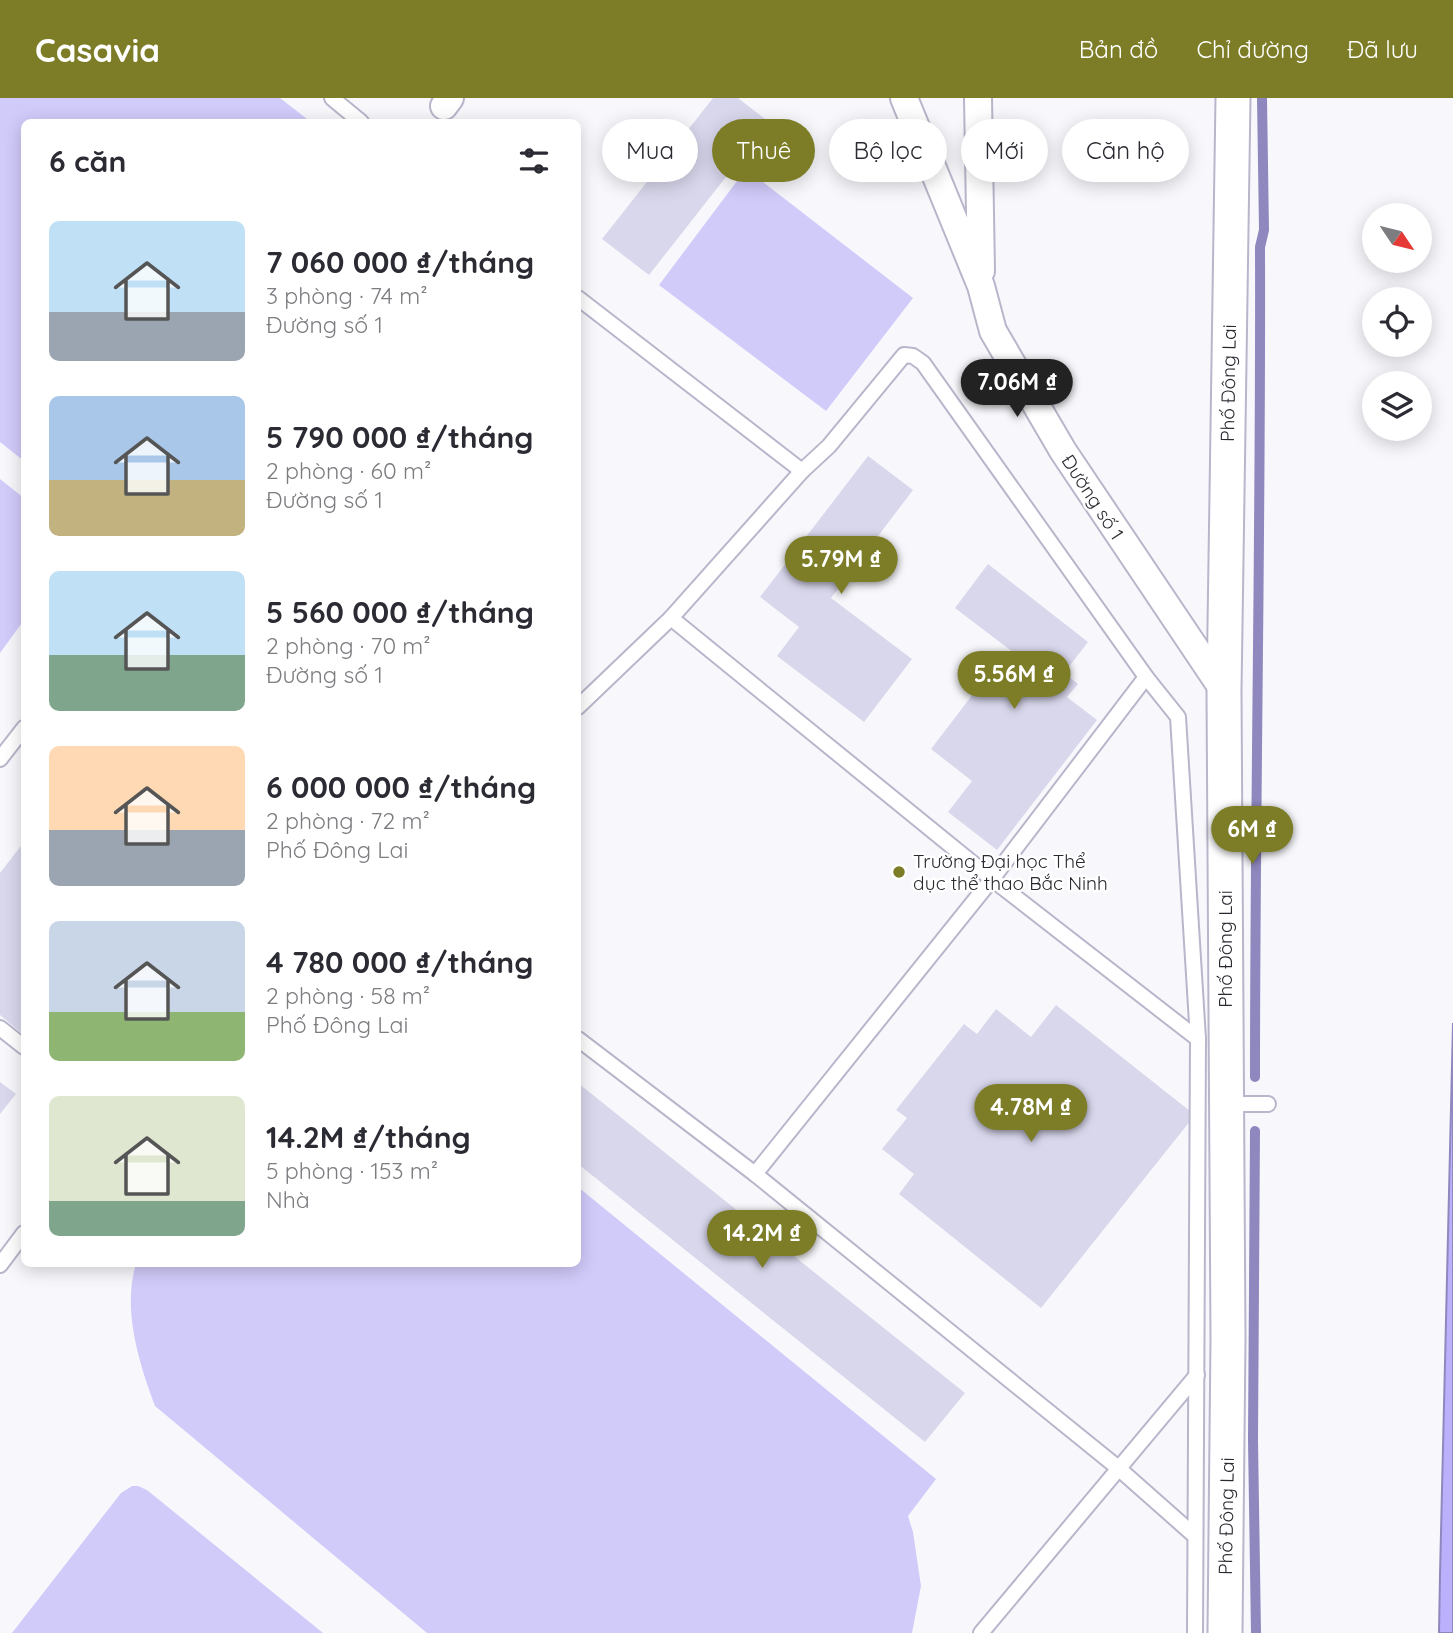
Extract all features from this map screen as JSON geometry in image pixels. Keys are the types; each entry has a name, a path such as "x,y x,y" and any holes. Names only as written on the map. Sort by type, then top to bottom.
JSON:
{"street":[{"name":"Đường số 1","path":"904,98 981,286 993,331 1037,407 1133,558 1224,691"},
{"path":"978,98 981,286"},
{"name":"Phố Đông Lai","path":"1225,1633 1228,1338 1224,691 1233,98"}],"lane":[{"path":"332,98 357,119"},
{"path":"581,300 802,471"},
{"path":"581,704 671,618 802,471 829,446 905,355 913,356 923,363 1146,677 1178,717 1198,1040 1195,1633"},
{"path":"671,618 992,878 1198,1040"},
{"path":"755,1174 992,878 1146,677"},
{"path":"0,759 21,732"},
{"path":"0,1028 21,1045"},
{"path":"581,1041 755,1174 1118,1467 1195,1536"},
{"path":"1226,1104 1268,1104"},
{"path":"0,1265 21,1237"},
{"path":"981,1633 1197,1375"}],"shaded area":[{"path":"0,98 280,98 307,119 21,119 21,459 0,442"},
{"path":"736,182 763,182 913,298 826,411 659,285"},
{"path":"0,479 21,496 21,624 0,653"},
{"path":"1453,1023 1453,1633 1439,1633 1440,1575"},
{"path":"581,1189 936,1479 908,1516 921,1586 912,1633 427,1633 155,1406 134,1336 132,1281 135,1267 581,1267"},
{"path":"132,1486 147,1490 323,1633 12,1633 121,1493"}],"building":[{"path":"713,98 738,98 765,119 712,119 712,182 722,182 649,275 602,239 647,182 698,182 696,119"},
{"path":"868,456 913,490 831,598 912,659 864,722 777,656 799,627 760,597"},
{"path":"988,564 1088,642 1064,673 1078,684 1067,697 1097,720 997,850 948,812 972,781 931,749 983,681 993,688 1018,656 955,608"},
{"path":"21,846 21,1032 0,1015 0,873"},
{"path":"1056,1005 1195,1115 1041,1308 899,1194 914,1174 882,1149 907,1118 896,1110 964,1024 977,1034 996,1009 1031,1037"},
{"path":"0,1082 16,1094 0,1114"},
{"path":"581,1085 965,1393 925,1442 581,1166"}],"waterway":[{"path":"1255,1077 1260,247 1264,230 1262,98"},
{"path":"1255,1131 1253,1440 1256,1633"}],"place":[{"name":"Trường Đại học Thể dục thể thao Bắc Ninh","path":"899,872"}]}
